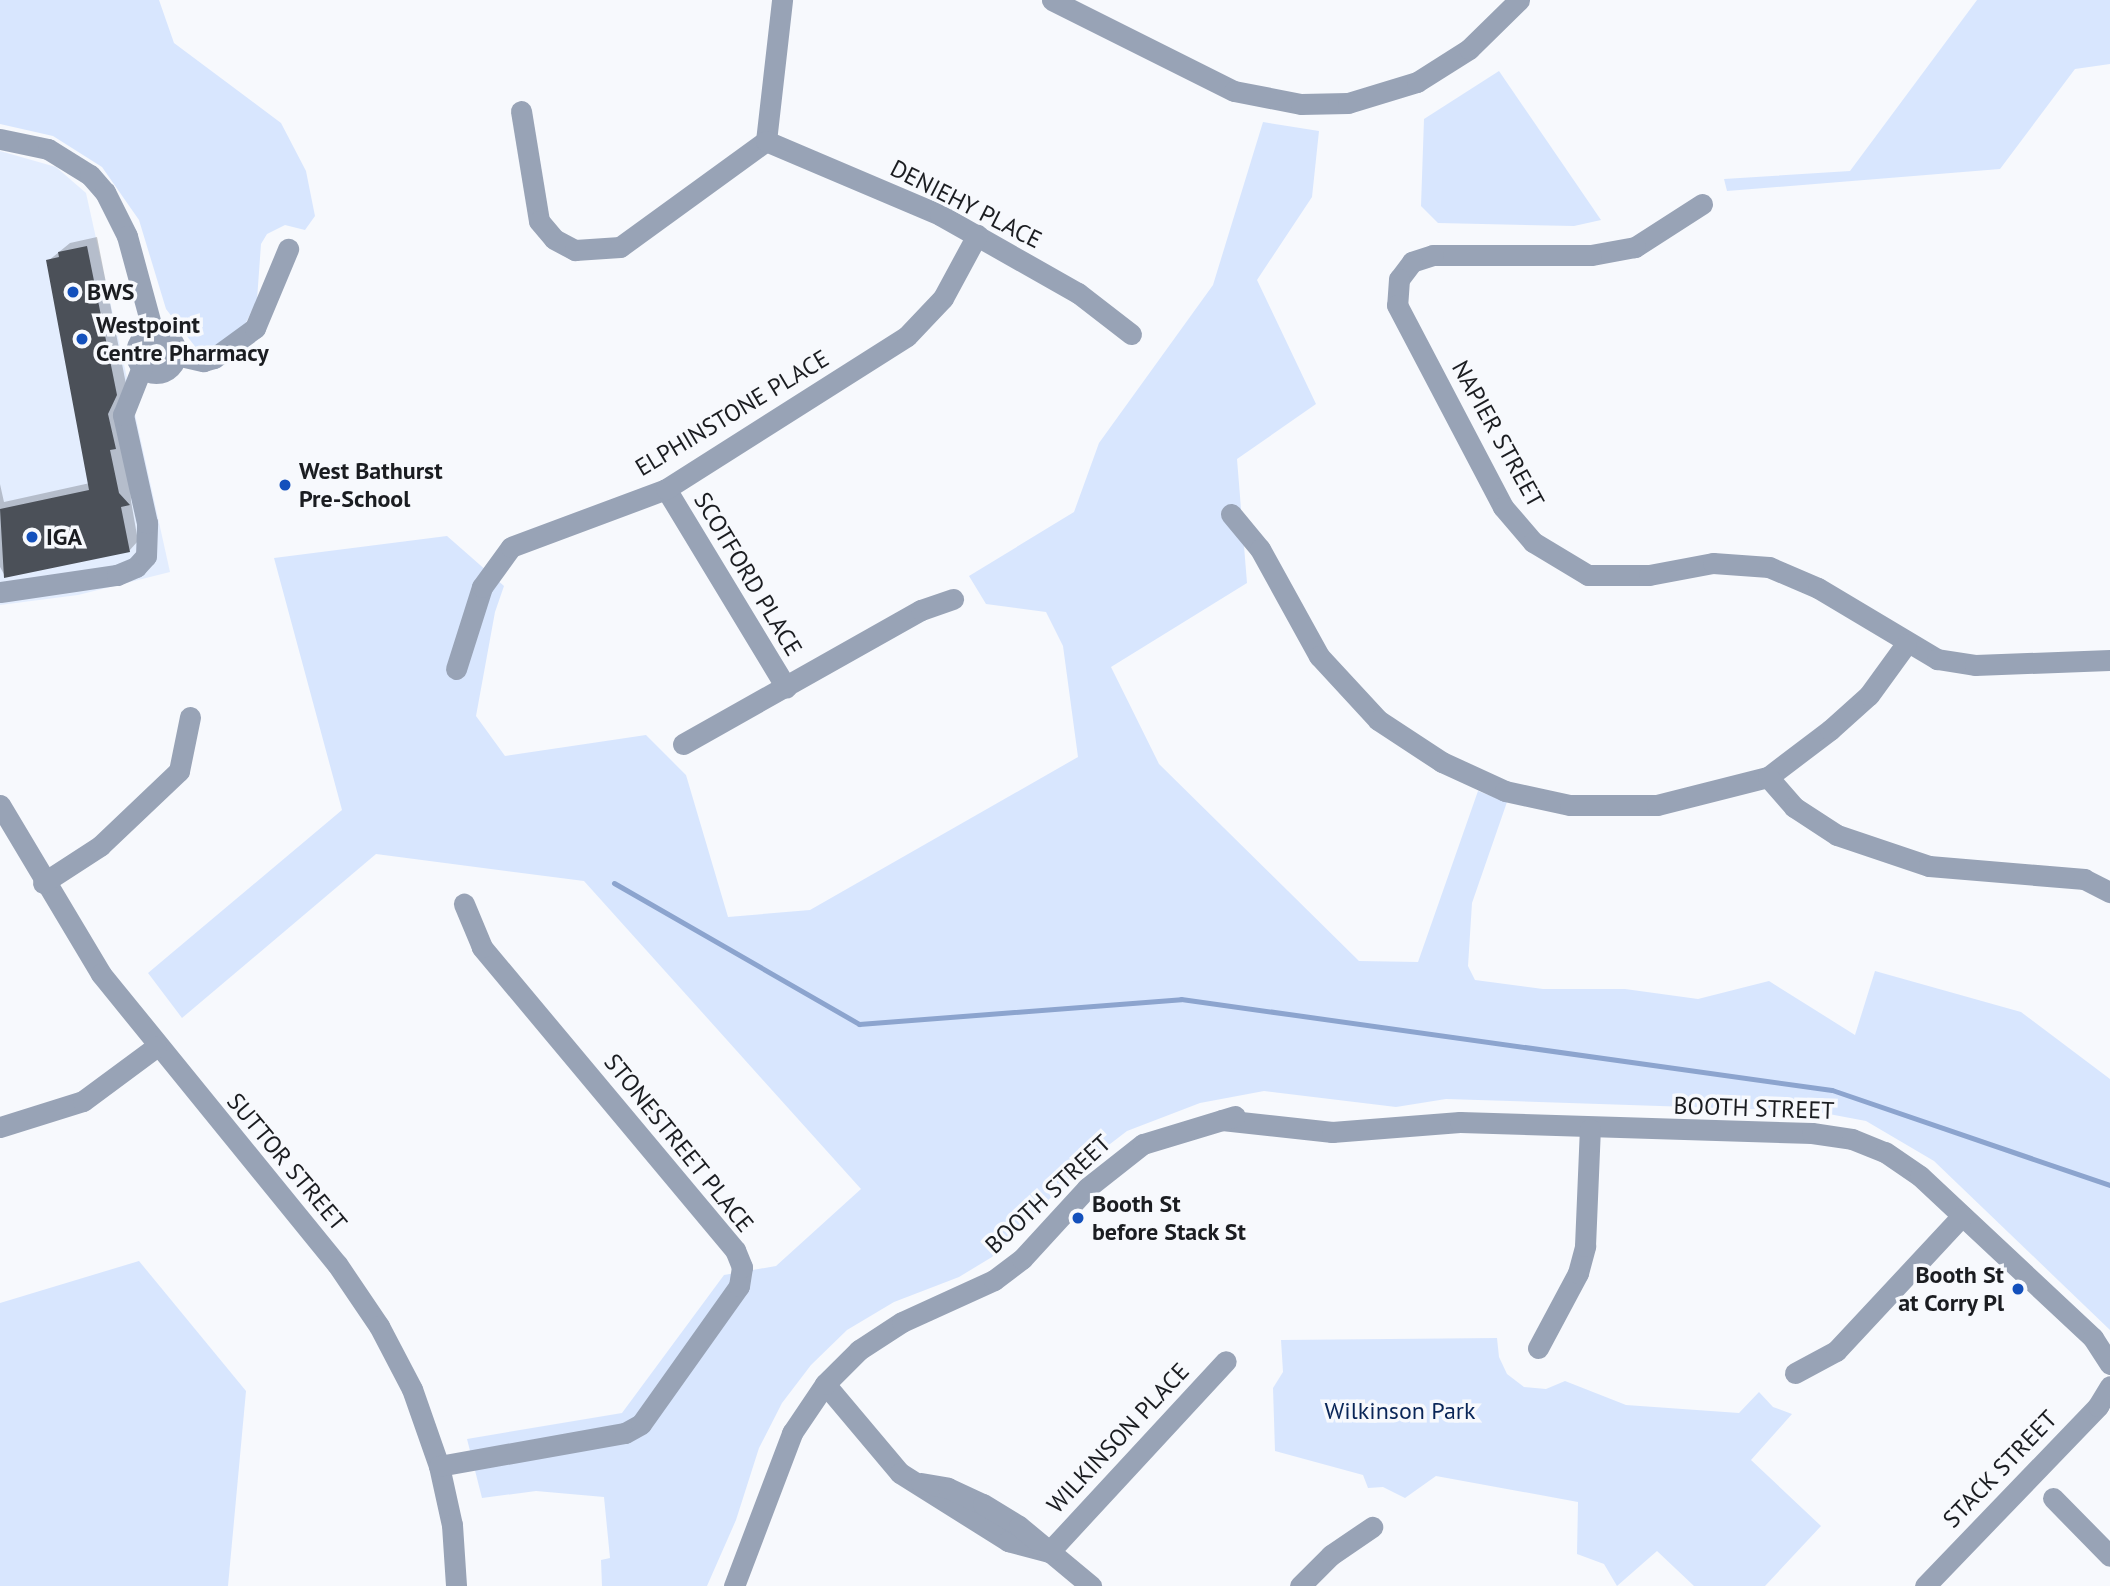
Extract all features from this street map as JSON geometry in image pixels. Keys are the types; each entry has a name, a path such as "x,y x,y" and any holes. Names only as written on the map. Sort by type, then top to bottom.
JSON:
{"street":[{"path":"521,111 539,221 554,239 575,250 620,247 766,141 782,0"},
{"path":"1052,0 1234,91 1301,104 1348,103 1417,82 1469,49 1519,0"},
{"path":"0,139 22,141 58,154 90,175 105,192 127,236 153,332"},
{"name":"DENIEHY PLACE","path":"766,141 977,235 1078,293 1131,334"},
{"name":"NAPIER STREET","path":"1702,204 1635,247 1602,253 1433,255 1412,262 1399,279 1397,305 1503,507 1533,542 1588,575 1649,575 1713,563 1769,567 1818,588 1906,644 1937,659 1975,665 2110,660"},
{"name":"ELPHINSTONE PLACE","path":"456,669 482,587 511,547 666,489 907,337 943,298 977,235"},
{"path":"176,355 203,361 214,358 255,328 288,249"},
{"path":"0,592 117,575 146,556 147,523 123,415 142,368 136,349 142,338 153,332 170,338 176,355"},
{"path":"142,368 153,373 166,371 176,355"},
{"name":"SCOTFORD PLACE","path":"666,489 786,687"},
{"path":"1231,514 1260,549 1319,656 1378,720 1442,762 1505,791 1570,805 1657,805 1768,777 1869,695 1906,644"},
{"name":"SCOTFORD PLACE","path":"683,744 921,610 953,599"},
{"path":"43,883 100,846 179,771 190,717"},
{"path":"1768,777 1794,807 1837,835 1902,858 1929,866 2084,879 2110,892"},
{"name":"SUTTOR STREET","path":"0,806 43,883 101,974 156,1047 337,1264 379,1326 412,1389 439,1466 452,1525 456,1586"},
{"name":"STONESTREET PLACE","path":"439,1466 625,1433 641,1424 739,1286 742,1266 735,1250 482,947 464,904"},
{"path":"0,1127 83,1101 156,1047"},
{"name":"BOOTH STREET","path":"734,1586 792,1433 825,1384 878,1335 966,1296 1022,1259 1087,1188 1143,1143 1245,1113 1330,1118 1358,1127 1460,1122 1590,1129 1812,1133 1852,1139 1885,1152 1920,1175 2108,1360"},
{"path":"1538,1348 1578,1273 1585,1246 1590,1129"},
{"path":"1795,1373 1836,1351 1962,1216"},
{"name":"WILKINSON PLACE","path":"1049,1552 1226,1361"},
{"path":"825,1384 886,1460 915,1482 948,1488 983,1504 1091,1586"},
{"name":"STACK STREET","path":"1925,1586 2098,1406 2110,1386"},
{"path":"2053,1498 2110,1556"},
{"path":"1300,1586 1331,1555 1373,1527"}],"shaded area":[{"path":"0,151 56,167 86,193 170,572 78,595 0,605"}],"green space":[{"path":"0,0 159,0 174,43 281,123 306,171 315,216 305,230 285,225 267,234 261,244 257,300 241,333 208,353 197,349 166,309 139,220 102,167 53,136 0,124"},
{"path":"1977,0 2110,0 2110,64 2075,69 2000,169 1727,191 1724,179 1850,171"},
{"path":"1499,71 1601,220 1574,226 1438,223 1421,206 1424,119"},
{"path":"1263,122 1319,131 1312,197 1257,280 1316,404 1237,459 1247,583 1111,667 1159,764 1359,961 1418,962 1478,791 1507,802 1472,903 1468,966 1475,980 1543,989 1625,989 1698,999 1769,981 1855,1035 1875,971 2021,1012 2110,1079 2110,1330 1934,1161 1866,1121 1813,1111 1446,1099 1396,1107 1264,1091 1200,1103 1127,1131 1084,1164 992,1257 959,1277 894,1302 847,1330 811,1365 782,1403 759,1448 736,1520 707,1586 602,1586 601,1560 610,1558 604,1497 536,1491 482,1498 467,1439 622,1413 724,1275 776,1266 861,1189 584,881 376,854 182,1018 148,973 342,810 274,558 447,536 504,586 495,612 476,716 505,756 646,735 686,775 728,917 810,910 1078,757 1063,646 1046,612 986,604 969,576 1074,512 1099,443 1213,285"},
{"path":"139,1261 246,1391 228,1586 0,1586 0,1303"},
{"name":"Wilkinson Park","path":"1497,1338 1499,1357 1507,1374 1524,1387 1546,1389 1565,1381 1626,1405 1739,1413 1759,1392 1773,1407 1792,1414 1751,1460 1821,1526 1765,1586 1694,1586 1657,1551 1617,1586 1604,1564 1577,1554 1578,1502 1436,1476 1405,1498 1383,1487 1368,1488 1363,1475 1275,1451 1273,1388 1283,1372 1281,1340"}],"building":[{"path":"87,246 117,395 108,414 116,449 110,450 119,493 130,505 121,507 130,552 4,578 0,509 89,490 46,260 59,257 58,252"}],"waterway":[{"path":"614,883 859,1024 1181,999 1832,1090 2110,1185"}],"place":[{"name":"BWS","path":"73,292"},
{"name":"Westpoint Centre Pharmacy","path":"82,339"},
{"name":"West Bathurst Pre-School","path":"285,485"},
{"name":"IGA","path":"32,537"},
{"name":"Booth St before Stack St","path":"1078,1218"},
{"name":"Booth St at Corry Pl","path":"2018,1289"}]}
